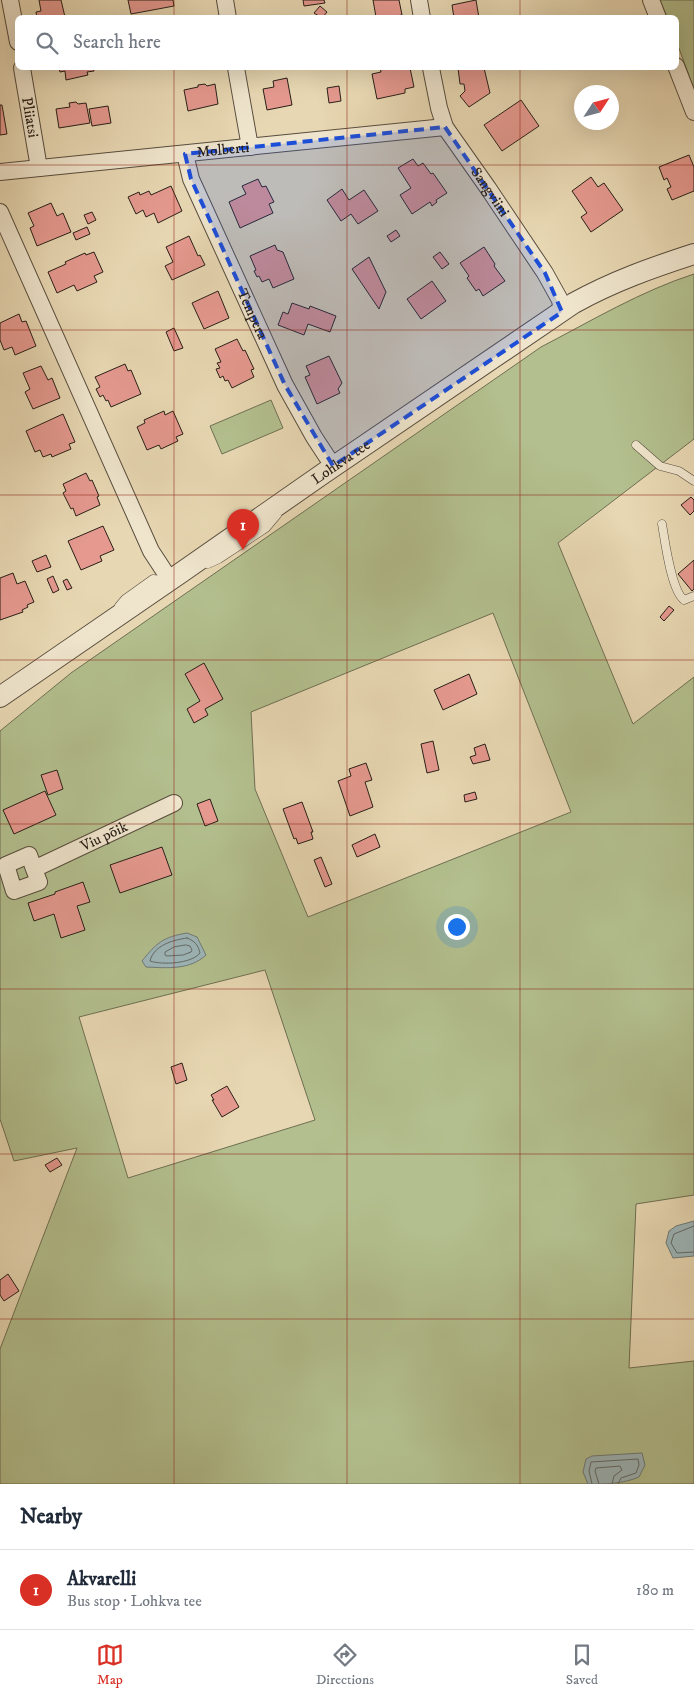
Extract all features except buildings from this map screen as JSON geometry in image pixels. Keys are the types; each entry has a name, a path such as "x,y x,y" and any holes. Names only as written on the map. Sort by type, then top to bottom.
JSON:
{"street":[{"path":"10,0 15,26"},
{"path":"225,0 228,15"},
{"path":"419,0 422,15"},
{"path":"651,0 657,15"},
{"name":"Pliiatsi","path":"22,70 39,168"},
{"path":"236,70 250,147"},
{"name":"Sangviini","path":"431,70 438,108 445,128 545,273 560,300 562,312"},
{"path":"678,70 694,112"},
{"name":"Molberti","path":"0,172 445,128"},
{"name":"Tempera","path":"185,154 191,179 286,385 314,437 334,466"},
{"path":"0,212 151,551 176,576"},
{"name":"Lohkva tee","path":"0,697 334,466 562,312 601,288 633,274 694,254"},
{"name":"Viu põik","path":"34,869 174,803"}],"lane":[{"path":"636,445 660,466 679,471 694,482"},
{"path":"662,524 671,572 679,596 684,600 694,596"}],"highlighted area":[{"path":"445,127 545,273 562,312 333,466 285,385 191,179 185,154"}],"green space":[{"path":"660,0 694,0 694,89 679,48 679,15 666,15"},
{"path":"694,274 694,439 558,543 633,724 694,677 694,1195 636,1204 629,1368 694,1361 694,1484 0,1484 0,1349 77,1148 14,1161 0,1119 0,731 71,673 541,347 616,307","holes":["493,613 571,812 308,917 255,789 251,712","265,970 315,1120 128,1178 79,1017"]},
{"path":"271,400 283,428 222,454 210,426"}],"water":[{"path":"187,933 197,937 206,955 200,960 186,966 170,968 146,967 142,961 152,949 172,936"},
{"path":"694,1221 694,1256 673,1258 666,1243 669,1231 676,1226"},
{"path":"642,1453 645,1465 639,1477 607,1484 588,1484 583,1472 586,1459 592,1456"}],"place":[{"name":"Akvarelli","path":"243,550"}]}
